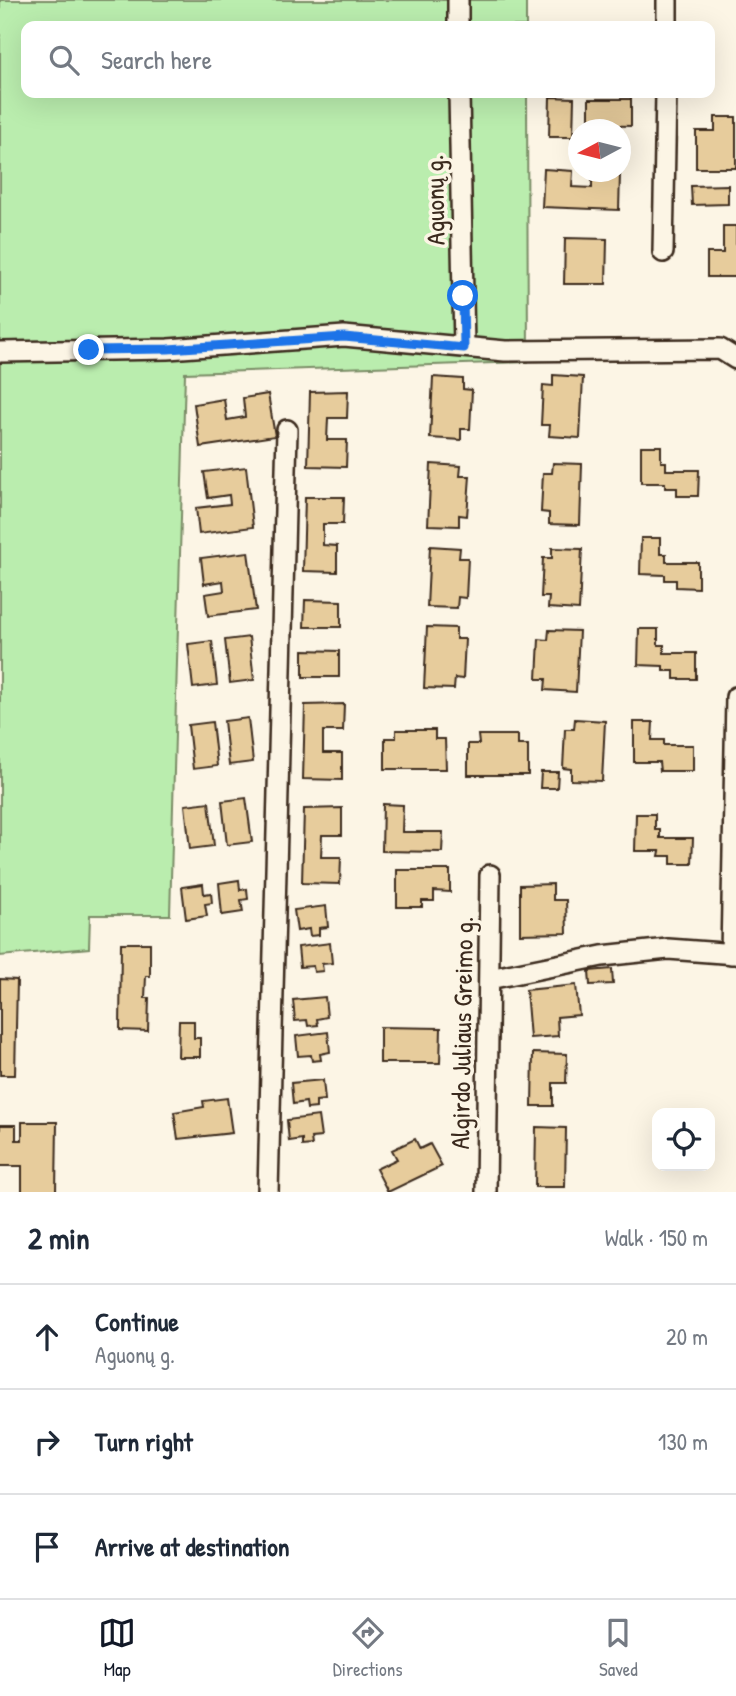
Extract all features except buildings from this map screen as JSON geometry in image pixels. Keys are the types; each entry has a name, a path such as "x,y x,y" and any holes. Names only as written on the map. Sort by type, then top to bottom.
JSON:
{"street":[{"path":"458,0 458,21"},
{"path":"667,0 667,21"},
{"name":"Aguonų g.","path":"459,98 464,348"},
{"path":"663,252 666,98"},
{"path":"5,352 168,349 344,337 505,351 720,349 736,358"},
{"path":"268,1192 287,430"},
{"path":"489,979 602,956 668,949 734,954 736,697"},
{"name":"Algirdo Juliaus Greimo g.","path":"486,1192 490,875"}],"green space":[{"path":"0,0 526,0 526,21 21,21 21,98 527,98 528,362 185,373 170,915 90,915 89,948 0,956"}],"route":[{"path":"89,350 168,349 344,337 464,348 463,296"}]}
